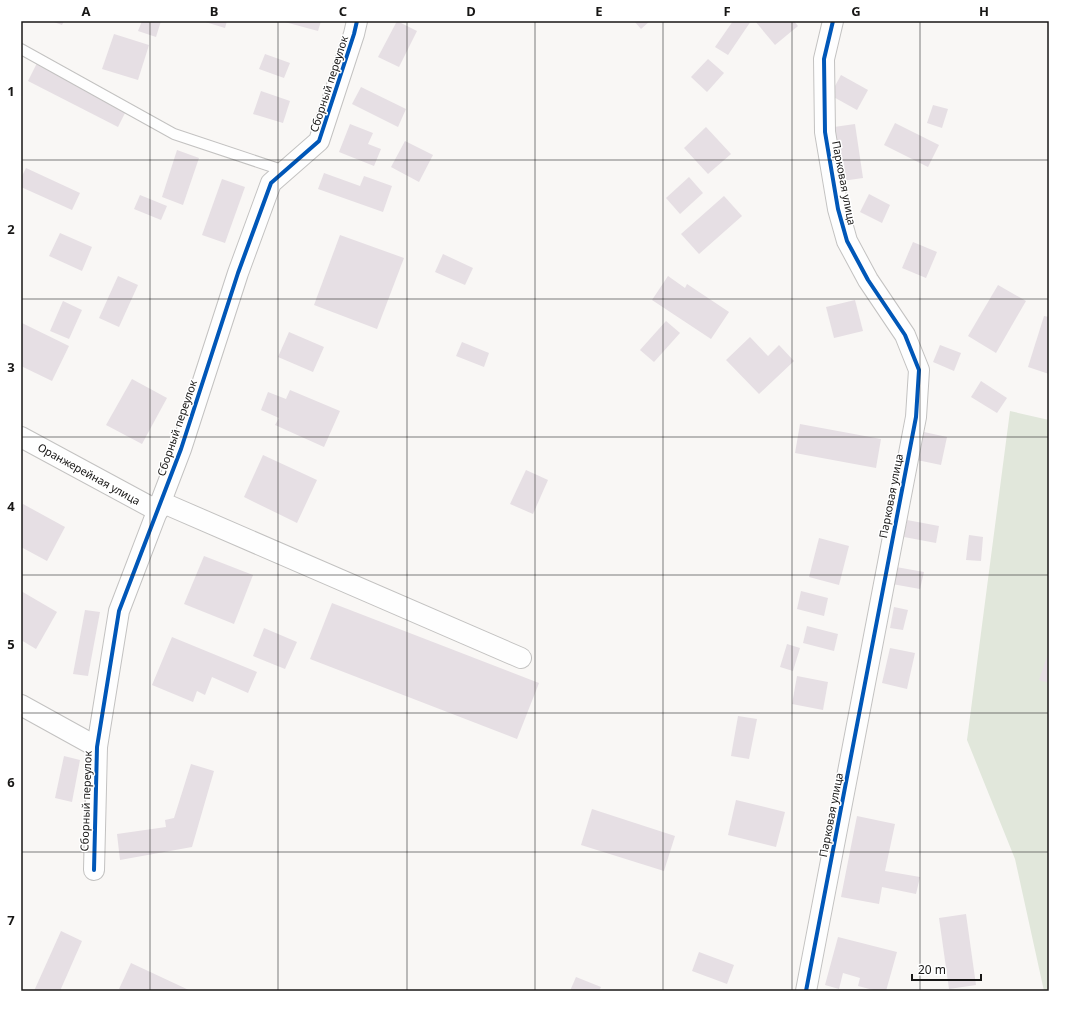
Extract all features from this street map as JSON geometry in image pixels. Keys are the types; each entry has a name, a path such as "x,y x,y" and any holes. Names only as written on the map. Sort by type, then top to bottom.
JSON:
{"street":[{"name":"Сборный переулок","path":"94,870 97,747 119,611 181,449 238,273 271,183 319,141 357,21"},
{"name":"Парковая улица","path":"806,991 916,417 919,370 905,335 868,280 847,241 838,209 825,132 824,60 833,21"},
{"name":"Оранжерейная улица","path":"21,437 159,507 521,658"},
{"path":"21,705 97,747"}],"lane":[{"path":"21,49 174,134 285,171"}],"shaded area":[{"path":"1010,411 1049,420 1049,991 1044,991 1015,859 967,740"}],"building":[{"path":"51,21 64,21 62,25"},
{"path":"142,21 161,21 156,37 138,31"},
{"path":"202,21 227,21 225,28"},
{"path":"281,21 321,21 318,31"},
{"path":"397,21 417,31 399,67 378,57"},
{"path":"634,21 650,21 641,29"},
{"path":"733,21 751,21 728,55 715,47"},
{"path":"755,21 794,21 798,26 775,45"},
{"path":"114,34 149,45 138,80 102,69"},
{"path":"265,54 290,63 284,78 259,69"},
{"path":"708,59 724,73 707,92 691,77"},
{"path":"37,63 127,109 118,127 28,81"},
{"path":"841,75 868,90 857,110 830,95"},
{"path":"361,87 406,109 398,127 352,104"},
{"path":"261,91 290,101 283,123 253,114"},
{"path":"933,105 948,109 942,128 927,123"},
{"path":"895,123 939,145 928,167 884,145"},
{"path":"350,124 373,133 368,144 381,149 374,166 339,152"},
{"path":"855,124 863,178 842,181 834,127"},
{"path":"706,127 731,154 708,174 684,148"},
{"path":"405,141 433,155 419,182 391,167"},
{"path":"177,150 199,158 183,205 162,197"},
{"path":"26,168 80,193 72,210 21,187 21,178"},
{"path":"324,173 360,186 364,176 392,186 383,212 318,189"},
{"path":"689,177 703,193 680,214 666,198"},
{"path":"222,179 245,187 225,243 202,235"},
{"path":"869,194 890,205 882,223 860,212"},
{"path":"140,195 167,206 161,220 134,209"},
{"path":"724,196 742,216 699,254 681,234"},
{"path":"60,233 92,247 82,271 49,256"},
{"path":"340,235 404,258 377,329 314,305"},
{"path":"913,242 937,252 926,278 902,268"},
{"path":"443,254 473,268 465,285 435,272"},
{"path":"118,276 138,285 119,327 99,318"},
{"path":"668,276 685,288 687,284 729,312 711,339 652,300"},
{"path":"998,285 1026,301 996,353 968,336"},
{"path":"855,300 863,331 834,338 826,307"},
{"path":"63,301 82,310 69,339 50,331"},
{"path":"1044,316 1049,317 1049,374 1028,367"},
{"path":"666,321 680,333 654,362 640,350"},
{"path":"22,323 69,346 52,381 21,366"},
{"path":"289,332 324,347 313,372 278,357"},
{"path":"750,337 768,356 779,345 794,361 759,394 726,360"},
{"path":"462,342 489,353 484,367 456,356"},
{"path":"940,345 961,353 954,371 933,362"},
{"path":"132,379 167,398 142,444 106,425"},
{"path":"981,381 1007,398 997,413 971,397"},
{"path":"290,390 340,411 324,447 275,425 279,418 261,410 268,392 286,399"},
{"path":"800,424 881,439 876,468 795,453"},
{"path":"924,432 947,437 941,465 917,460"},
{"path":"263,455 317,480 297,523 244,497"},
{"path":"526,470 548,480 533,514 510,504"},
{"path":"23,504 65,527 47,561 21,547 21,506"},
{"path":"907,520 939,526 936,543 904,537"},
{"path":"969,535 983,537 981,561 966,560"},
{"path":"819,538 849,546 839,585 809,577"},
{"path":"204,556 253,575 234,624 184,604"},
{"path":"896,567 924,572 920,589 892,584"},
{"path":"21,591 57,612 36,649 21,640"},
{"path":"801,591 828,598 824,616 797,609"},
{"path":"332,603 539,683 517,739 310,659"},
{"path":"894,607 908,610 903,630 890,628"},
{"path":"85,610 100,612 88,676 73,674"},
{"path":"807,626 838,634 834,651 803,643"},
{"path":"264,628 297,642 285,669 253,656"},
{"path":"172,637 257,672 248,693 212,677 205,695 197,691 193,702 152,685"},
{"path":"787,644 800,648 793,671 780,667"},
{"path":"890,648 915,653 907,689 882,683"},
{"path":"1049,651 1049,683 1039,680"},
{"path":"797,676 828,682 823,710 792,704"},
{"path":"738,716 757,719 749,759 731,756"},
{"path":"64,756 80,760 72,802 55,798"},
{"path":"191,764 214,771 192,847 120,860 117,834 166,827 165,820 174,818"},
{"path":"736,800 785,812 776,847 728,835"},
{"path":"592,809 675,836 664,871 581,845"},
{"path":"857,816 895,824 885,871 920,877 916,894 882,887 879,904 841,897"},
{"path":"966,914 976,985 949,989 939,918"},
{"path":"61,931 82,941 60,991 34,991"},
{"path":"838,937 897,952 886,991 877,991 858,986 860,978 843,973 839,989 825,985"},
{"path":"699,952 734,965 727,984 692,971"},
{"path":"131,963 191,991 124,991 119,989"},
{"path":"576,977 601,987 599,991 570,991"}],"cycle path":[{"path":"94,870 97,747 119,611 181,449 238,273 271,183 319,141 357,21"},
{"path":"806,991 916,417 919,370 905,335 868,280 847,241 838,209 825,132 824,59 833,21"}]}
